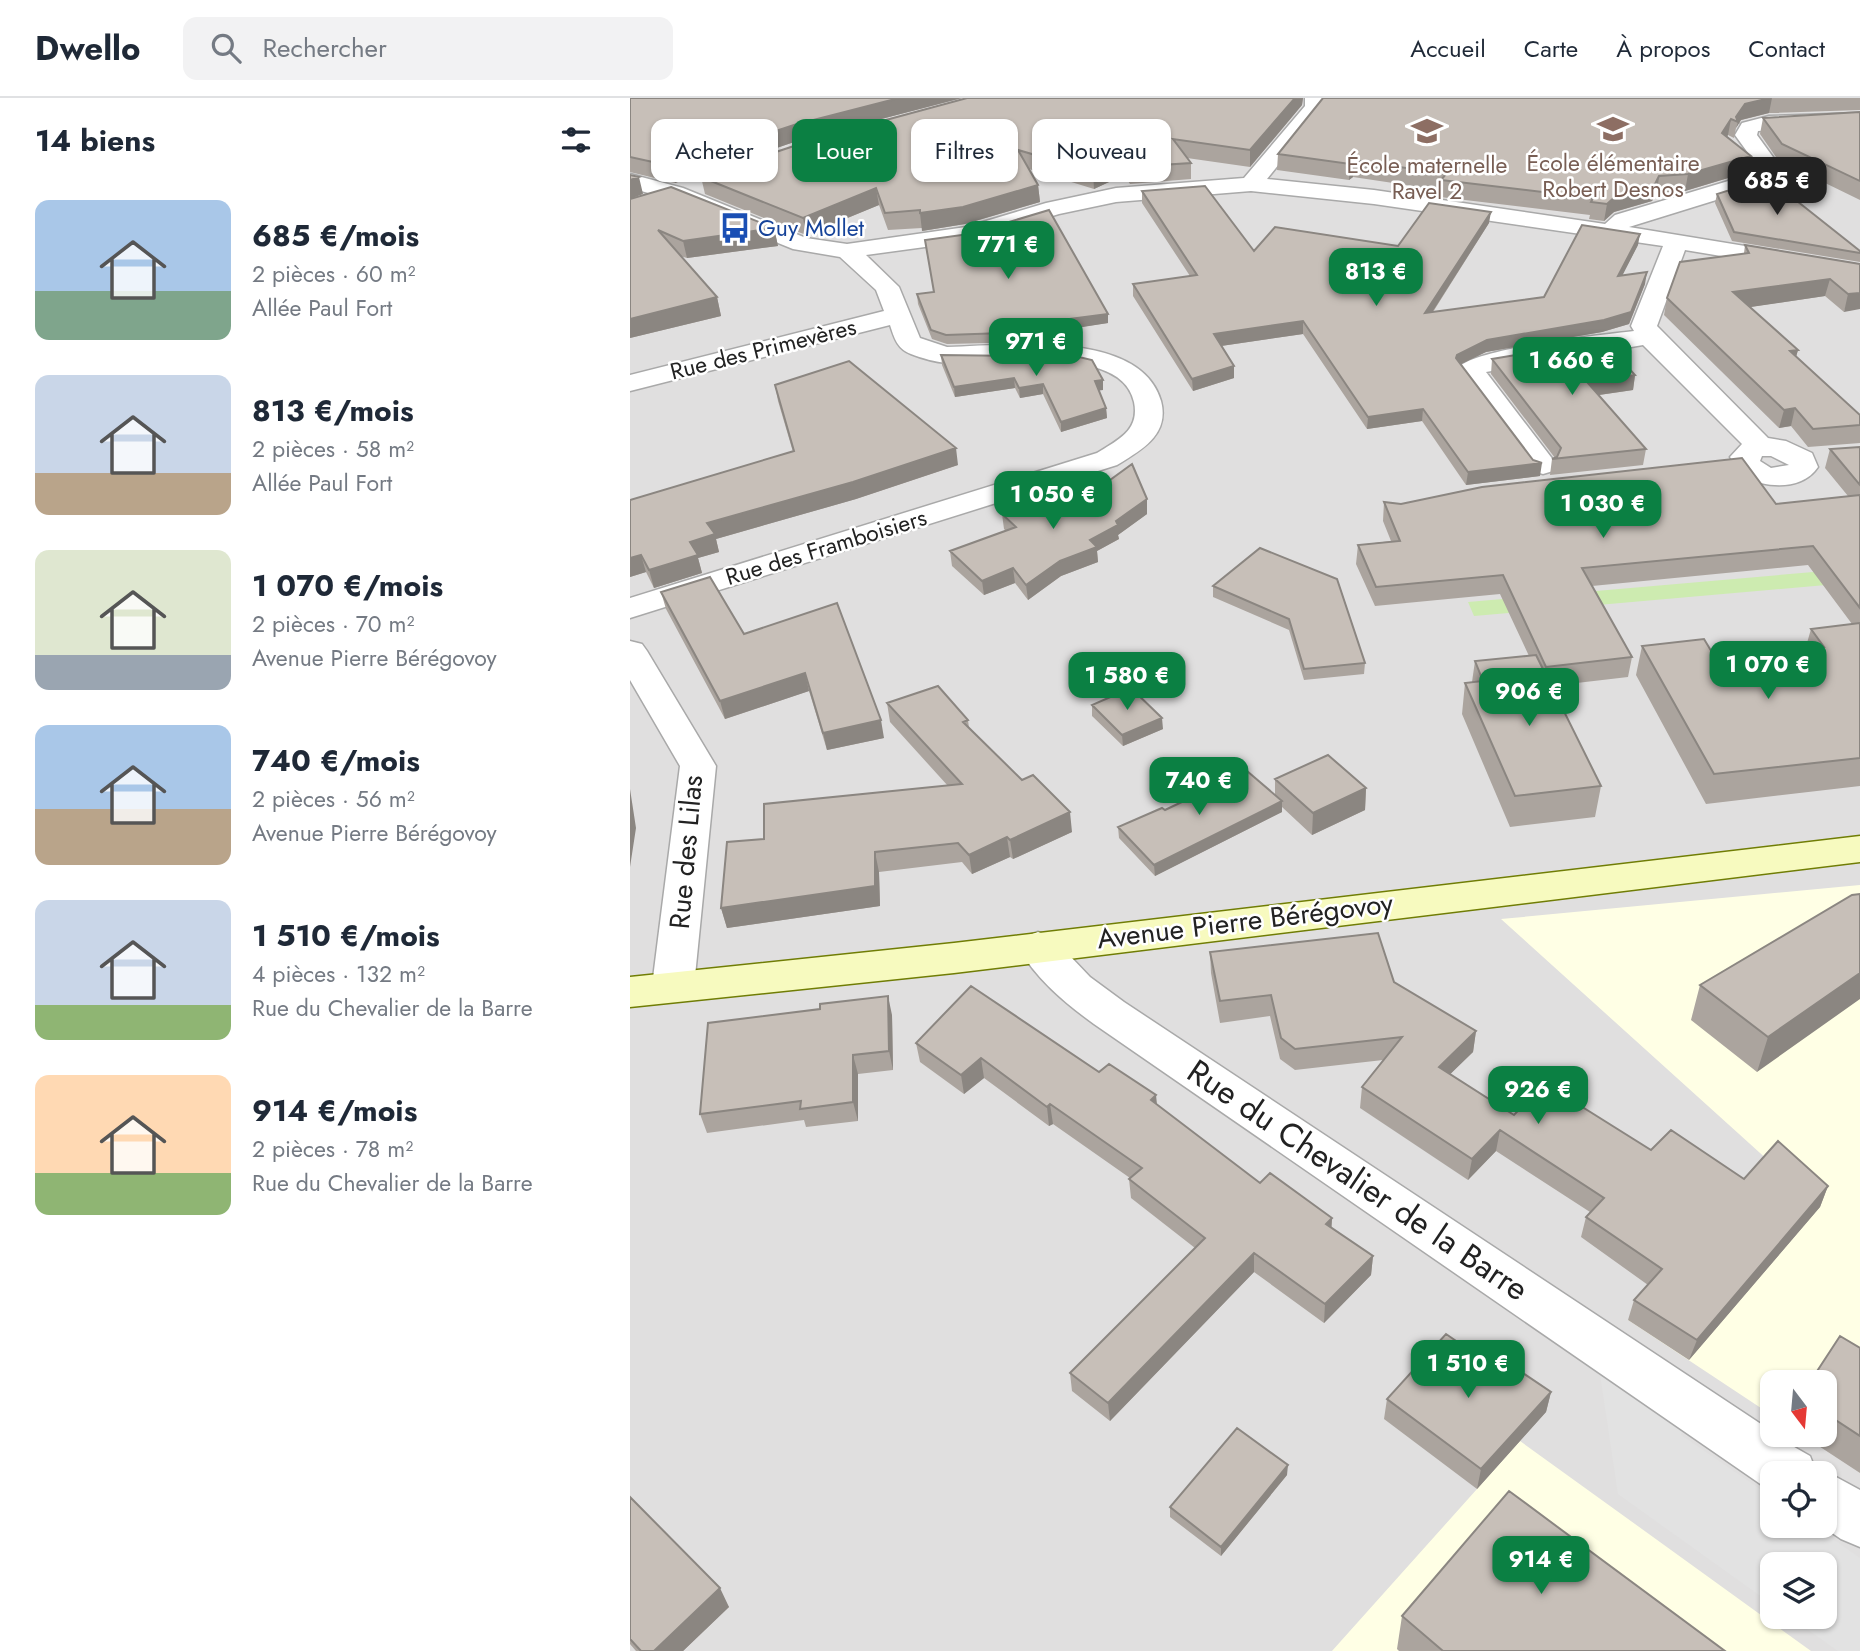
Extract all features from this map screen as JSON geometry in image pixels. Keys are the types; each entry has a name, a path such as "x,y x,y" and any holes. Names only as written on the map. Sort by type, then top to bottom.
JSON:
{"street":[{"path":"1251,184 1315,107 1315,98"},
{"path":"1610,232 1623,220 1763,177 1770,167 1746,135 1749,127 1769,122 1860,119"},
{"path":"630,181 675,193 801,244 847,251 969,234 1054,208 1116,195 1251,184 1335,192 1823,264 1860,272"},
{"path":"639,205 700,185"},
{"path":"1676,243 1644,326 1649,336 1742,460 1776,447 1813,458"},
{"name":"Rue des Framboisiers","path":"630,608 1107,459 1142,437 1150,411 1138,383 1110,364 1072,353 947,355 931,352 909,342 896,316 887,287 847,251"},
{"name":"Rue des Primevères","path":"630,383 896,316"},
{"path":"1545,480 1470,369 1489,361 1649,336"},
{"name":"Rue des Lilas","path":"630,651 698,766 673,986"},
{"name":"Avenue Pierre Bérégovoy","path":"630,992 1038,947 1860,849"},
{"name":"Rue du Chevalier de la Barre","path":"1038,947 1075,988 1109,1013 1772,1461"},
{"path":"1837,1505 1860,1521"}],"shaded area":[{"path":"630,98 1860,98 1860,1651 630,1651"},
{"path":"1860,885 1860,1473 1836,1447 1838,1370 1760,1370 1760,1407 1628,1320 1770,1162 1501,919"},
{"path":"1598,1361 1684,1424 1681,1435 1760,1489 1760,1538 1831,1538 1860,1558 1860,1651 1838,1651 1807,1629 1837,1629 1837,1552 1760,1552 1760,1596 1618,1494"},
{"path":"1520,1441 1760,1614 1760,1629 1781,1629 1811,1651 1332,1651"}],"green space":[{"path":"1860,568 1860,582 1474,616 1468,602"}],"building":[{"path":"630,98 899,98 817,119 792,119 792,126 778,130 778,119 651,119 651,162 630,157"},
{"path":"967,98 1295,98 1250,150 1173,139 1191,163 1171,164 1171,119 1032,119 1032,154 1018,150 1032,174 1032,182 1038,185 963,207 920,213 920,210 885,213 876,188 803,218 713,182 778,182 778,151 792,147 792,182 897,182 897,119 890,119"},
{"path":"1323,98 1770,98 1745,104 1736,117 1738,122 1731,119 1722,133 1751,156 1688,174 1659,176 1655,184 1617,195 1607,204 1591,202 1593,198 1441,180 1446,174 1353,160 1350,164 1278,154"},
{"path":"1860,112 1860,181 1782,144 1763,118"},
{"path":"1768,178 1860,253 1734,232 1717,194"},
{"path":"1205,186 1254,251 1275,227 1398,246 1429,203 1491,212 1425,313 1544,297 1582,225 1640,234 1618,276 1647,272 1631,312 1604,320 1487,340 1457,355 1456,358 1533,460 1542,463 1468,472 1423,409 1368,417 1303,321 1214,334 1234,366 1192,379 1133,284 1197,275 1142,191"},
{"path":"671,187 774,228 683,241 658,230 717,297 630,319 630,199"},
{"path":"1049,210 1108,314 1069,319 1079,336 1033,332 946,335 931,330 917,294 934,292 925,240 969,234"},
{"path":"1745,245 1860,264 1860,293 1848,294 1830,279 1733,292 1798,350 1790,351 1860,415 1860,425 1813,429 1795,408 1784,410 1667,298 1680,262 1749,253"},
{"path":"1603,340 1635,375 1587,382 1646,449 1552,459 1557,457 1561,448 1492,359"},
{"path":"941,355 1079,357 1092,360 1103,380 1095,381 1106,408 1061,422 1043,384 1019,388 1014,378 954,387"},
{"path":"849,361 956,448 853,482 707,523 715,534 690,542 698,555 649,570 641,555 630,558 630,500 794,451 775,385"},
{"path":"1860,447 1860,485 1830,449"},
{"path":"1742,458 1776,504 1860,495 1860,608 1813,546 1582,568 1632,657 1546,667 1503,575 1376,587 1358,545 1400,541 1384,502 1401,504 1482,487"},
{"path":"1132,464 1147,499 1116,521 1118,525 1090,540 1097,547 1060,561 1026,585 1013,568 982,581 950,551 1016,527 1002,514 1044,500 1057,512 1077,504"},
{"path":"1260,548 1337,579 1365,663 1304,669 1289,619 1213,586"},
{"path":"710,577 744,634 837,603 881,720 823,733 805,673 720,701 661,592"},
{"path":"1860,623 1860,758 1714,774 1642,646 1704,639 1716,659 1734,659 1824,647 1811,629"},
{"path":"1536,655 1601,786 1515,796 1465,683 1483,681 1475,661"},
{"path":"938,686 968,720 963,722 1022,780 1033,775 1070,812 1010,840 1007,837 969,855 958,843 875,852 875,886 721,908 727,842 764,839 764,804 962,784 887,703"},
{"path":"1131,688 1162,718 1122,735 1092,705"},
{"path":"1328,755 1366,788 1313,813 1275,779"},
{"path":"1247,771 1282,801 1154,865 1118,827 1162,808 1165,810"},
{"path":"1860,894 1860,973 1768,1037 1700,985 1852,895"},
{"path":"1378,933 1394,982 1476,1031 1439,1067 1514,1115 1544,1083 1651,1150 1671,1130 1744,1179 1778,1141 1828,1186 1697,1340 1634,1300 1662,1269 1586,1217 1604,1198 1500,1130 1472,1159 1362,1087 1402,1037 1295,1049 1281,1038 1271,995 1220,1001 1210,952"},
{"path":"971,986 1099,1072 1109,1064 1156,1095 1151,1100 1260,1183 1270,1173 1332,1218 1326,1224 1373,1256 1325,1304 1254,1253 1108,1403 1070,1373 1205,1238 1129,1179 1142,1168 1050,1104 1047,1107 981,1058 961,1075 916,1043"},
{"path":"888,996 889,1051 853,1055 853,1102 800,1109 801,1101 700,1114 708,1023 820,1009 820,1004"},
{"path":"1446,1334 1507,1376 1514,1367 1551,1392 1481,1469 1387,1399"},
{"path":"1840,1336 1860,1348 1860,1436 1838,1422 1838,1370 1818,1370"},
{"path":"1237,1428 1288,1465 1221,1547 1170,1507"},
{"path":"1509,1491 1725,1651 1443,1651 1402,1616"},
{"path":"630,1497 720,1588 654,1651 641,1651 630,1639"}],"place":[{"name":"École élémentaire Robert Desnos","path":"1613,129"},
{"name":"École maternelle Ravel 2","path":"1427,131"},
{"name":"Guy Mollet","path":"735,228"}]}
